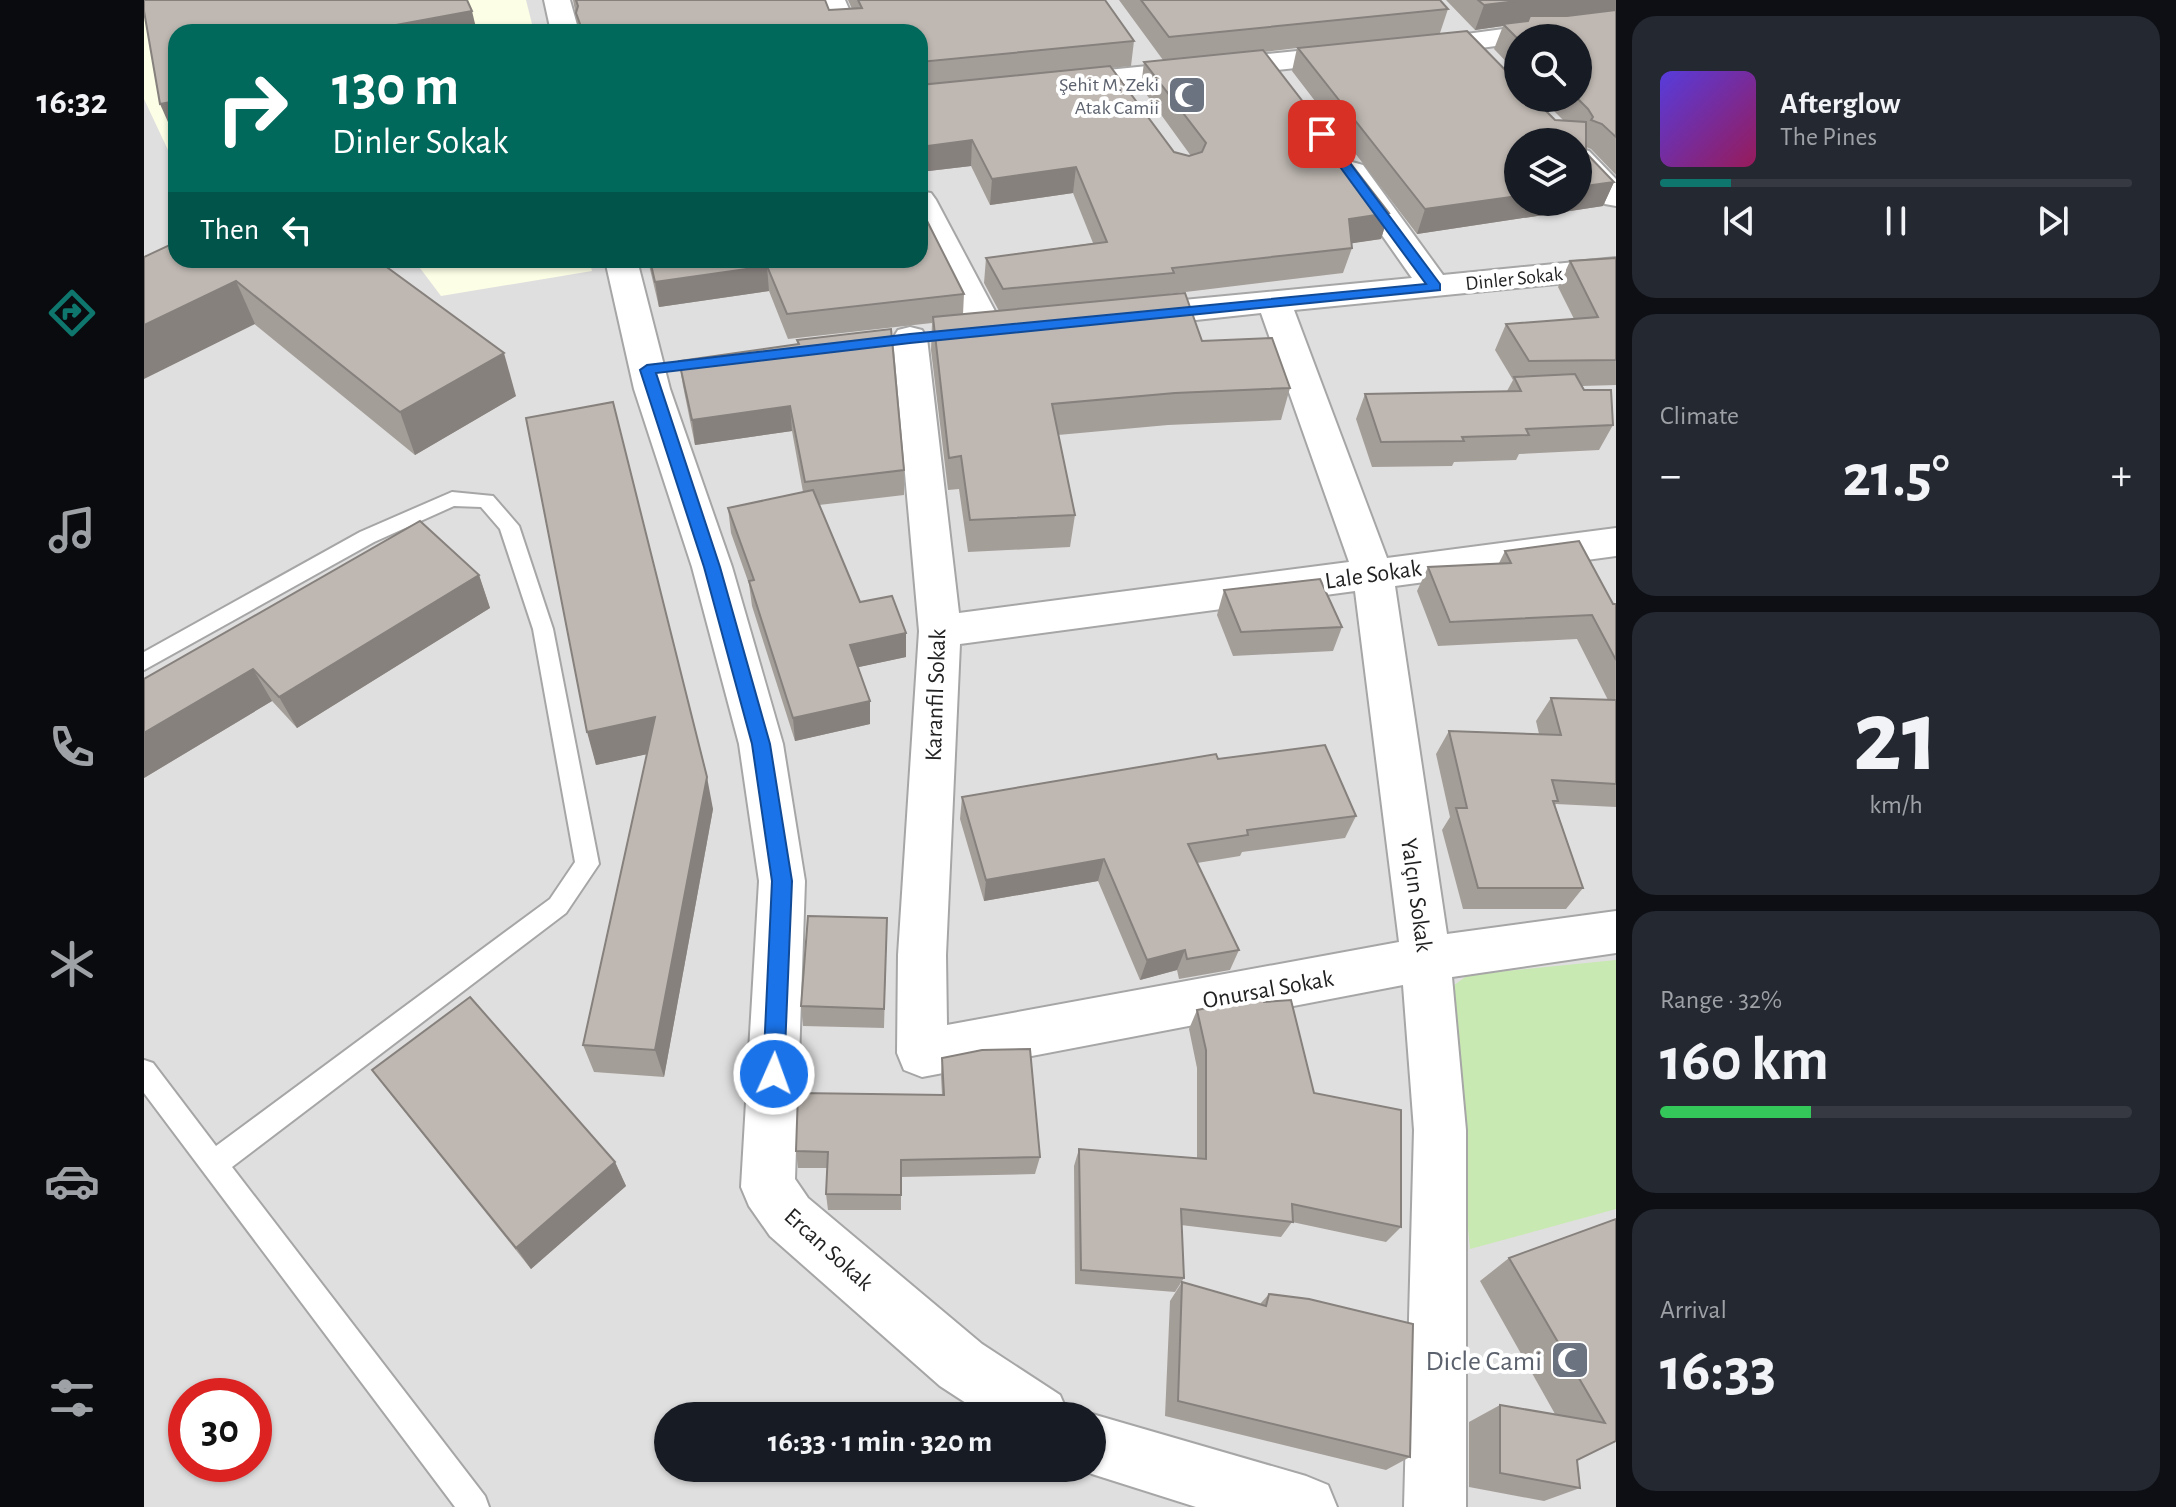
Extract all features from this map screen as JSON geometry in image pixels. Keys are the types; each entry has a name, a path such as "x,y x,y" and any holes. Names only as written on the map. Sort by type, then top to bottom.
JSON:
{"street":[{"path":"557,0 563,24"},
{"path":"832,0 842,24"},
{"path":"1446,21 1487,63"},
{"path":"1025,88 1124,89 1154,73 1275,74 1466,42 1616,22"},
{"path":"1136,49 1154,73"},
{"path":"1331,146 1435,287"},
{"path":"1592,172 1616,197"},
{"name":"Karanfil Sokak","path":"922,1053 922,955 940,631 949,334 928,237"},
{"name":"Ercan Sokak","path":"624,268 663,368 712,567 761,744 782,881 768,1187 789,1217 961,1365 1018,1402"},
{"name":"Dinler Sokak","path":"1100,319 1616,268"},
{"name":"Yalçın Sokak","path":"1274,302 1373,574 1426,959 1440,1130 1435,1507"},
{"name":"Lale Sokak","path":"940,631 1616,542"},
{"name":"Onursal Sokak","path":"922,1053 1426,959 1616,932"},
{"path":"1106,1448 1306,1507"}],"lane":[{"path":"144,662 367,537 452,499 486,501 509,526 543,629 587,864 558,906 214,1164"},
{"path":"144,1072 474,1507"}],"shaded area":[{"path":"144,0 1616,0 1616,1507 144,1507"},
{"path":"250,0 526,0 532,24 168,24 168,150 144,99 144,18"},
{"path":"420,268 591,268 592,271 441,296"}],"green space":[{"path":"1616,960 1616,1209 1470,1249 1446,991 1468,975"}],"building":[{"path":"144,0 467,0 472,11 401,24 168,24 168,102 160,104"},
{"path":"576,0 825,0 829,10 862,8 858,0 1105,0 1134,41 928,61 928,24 580,24 576,13"},
{"path":"1141,0 1440,0 1448,9 1169,37"},
{"path":"1478,0 1525,0 1484,5"},
{"path":"1616,10 1616,137 1602,124 1591,120 1592,24 1503,24 1528,21 1530,16 1567,16"},
{"path":"1467,31 1504,69 1504,112 1547,112 1555,120 1586,122 1586,128 1504,128 1504,198 1425,209 1298,48"},
{"path":"1263,50 1389,213 1349,219 1352,248 1172,268 1174,273 1003,289 986,258 1107,242 1076,167 992,179 972,140 928,146 928,84 1110,66 1174,152 1189,156 1202,152 1206,143 1144,62"},
{"path":"1592,159 1614,182 1592,185"},
{"path":"928,223 964,294 787,314 768,268 928,268"},
{"path":"168,246 168,268 388,268 504,353 400,412 236,281 144,325 144,257"},
{"path":"1616,258 1616,360 1529,361 1506,324 1598,317 1570,261"},
{"path":"652,268 753,268 655,282"},
{"path":"1185,293 1202,341 1272,338 1290,388 1175,393 1052,404 1075,515 970,520 961,456 949,458 933,317"},
{"path":"891,329 904,470 805,482 790,406 692,420 679,361 799,344 797,340"},
{"path":"1575,374 1584,390 1611,390 1613,425 1526,429 1529,435 1462,437 1464,441 1381,442 1365,394 1521,391 1514,377"},
{"path":"613,402 707,777 655,1050 583,1045 655,717 587,732 526,418"},
{"path":"813,490 860,602 892,596 906,633 850,645 870,701 793,718 749,581 754,580 728,508"},
{"path":"420,521 479,575 279,697 253,669 144,733 144,679"},
{"path":"1579,541 1613,604 1616,604 1616,660 1592,615 1450,622 1428,567 1511,563 1505,551"},
{"path":"1320,579 1342,627 1241,632 1224,590"},
{"path":"1551,698 1616,700 1616,784 1552,780 1558,801 1553,801 1583,888 1478,888 1456,808 1467,808 1449,731 1561,735"},
{"path":"1325,745 1356,816 1247,830 1248,835 1188,844 1239,950 1187,959 1185,950 1147,960 1104,859 986,880 962,797 1216,754 1218,759"},
{"path":"808,916 887,918 884,1009 801,1006"},
{"path":"470,997 615,1162 516,1248 372,1070"},
{"path":"1262,997 1264,1002 1291,1000 1314,1093 1401,1110 1401,1227 1292,1204 1293,1222 1181,1209 1184,1278 1081,1270 1079,1149 1206,1159 1206,1050 1197,1010"},
{"path":"1030,1049 1040,1157 901,1160 901,1195 826,1194 828,1152 796,1151 798,1093 944,1095 942,1058 982,1050"},
{"name":"Dicle Cami","path":"1616,1219 1616,1441 1577,1460 1580,1488 1500,1473 1500,1405 1605,1423 1509,1258"},
{"path":"1182,1282 1266,1306 1269,1294 1309,1299 1413,1324 1410,1457 1178,1401"}],"place":[{"name":"Şehit M. Zeki Atak Camii","path":"1187,95"},
{"name":"Dicle Cami","path":"1570,1360"}],"route":[{"path":"774,1074 782,881 761,744 712,567 647,370 910,338 1435,287 1322,134"}]}
